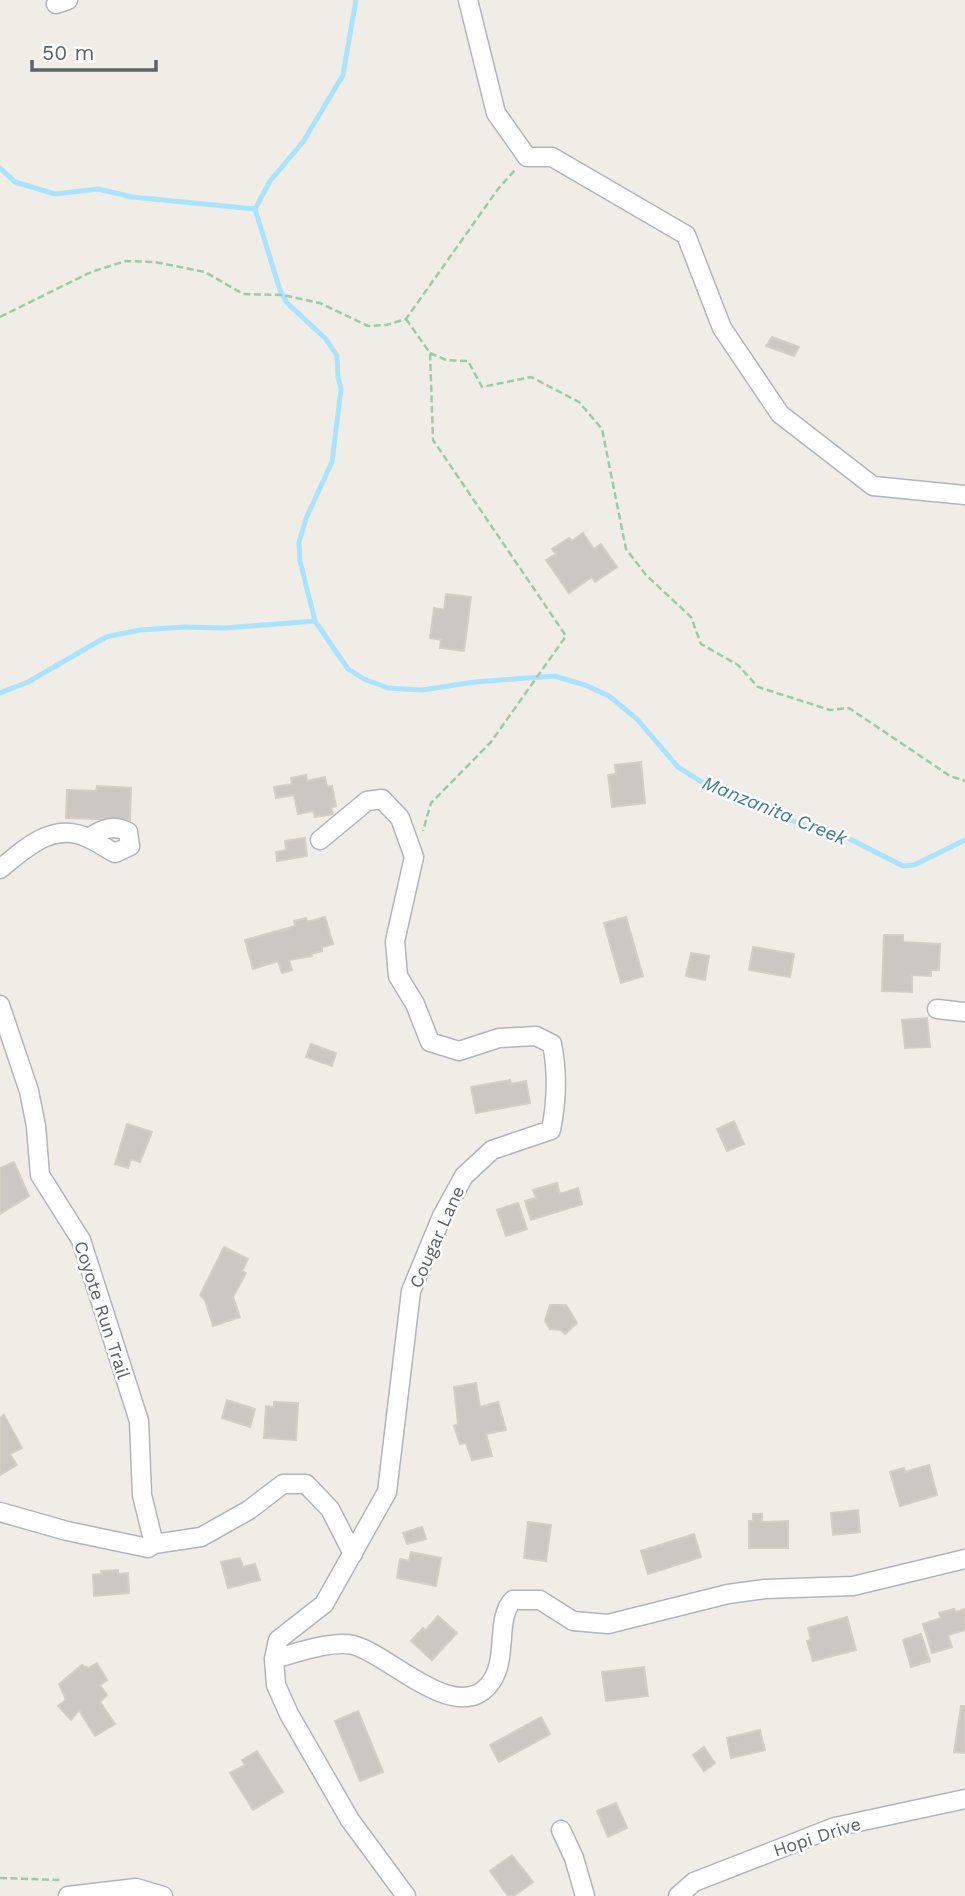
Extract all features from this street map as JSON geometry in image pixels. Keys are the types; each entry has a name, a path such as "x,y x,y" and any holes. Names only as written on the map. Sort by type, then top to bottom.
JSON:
{"street":[{"path":"468,0 496,113 527,157 552,157 686,235 722,328 780,414 873,486 965,495"},
{"path":"320,840 366,801 382,799 400,818 414,858"},
{"path":"0,869 43,836 71,833 89,838"},
{"name":"Cougar Lane","path":"274,1659 278,1640 324,1604 387,1492 411,1291 442,1216 464,1175 492,1150 551,1130 556,1103 557,1069 552,1044 536,1036 499,1038 459,1051 430,1042 415,1004 398,976 395,941 414,858"},
{"name":"Coyote Run Trail","path":"0,1005 29,1091 36,1126 40,1175 81,1240 139,1422 142,1495 151,1546"},
{"path":"937,1009 965,1012"},
{"path":"0,1512 67,1531 151,1546 201,1537 249,1510 283,1484 306,1484 330,1509 353,1554"},
{"path":"406,1896 350,1821 289,1714 276,1685 274,1659 316,1648 351,1644 375,1653 410,1677 447,1696 473,1696 488,1686 501,1661 507,1607 513,1600 540,1600 573,1621 608,1624 728,1594 765,1589 853,1586 965,1559"},
{"name":"Hopi Drive","path":"678,1896 694,1882 835,1827 965,1799"},
{"path":"561,1830 574,1858 585,1896"},
{"path":"68,1896 136,1888 163,1896"}],"path":[{"path":"0,317 90,272 126,261 155,261 205,272 243,293 283,295 320,303 368,326 386,325 406,319 498,188 527,157"},
{"path":"406,319 430,353 446,360 468,361 482,387 531,377 579,402 602,429 626,549 646,575 691,617 701,644 738,665 758,687 830,710 849,708 950,776 965,781"},
{"path":"414,858 431,803 491,742 566,636 433,440 430,353"}],"building":[{"path":"772,337 799,347 794,356 766,346"},
{"path":"583,533 594,549 601,544 617,567 595,582 592,577 569,593 546,560 556,554 552,549"},
{"path":"446,594 471,597 464,651 440,648 441,640 430,638 434,608 444,610"},
{"path":"641,762 645,803 612,807 608,775 616,774 615,765"},
{"path":"306,775 307,781 325,777 327,787 332,786 336,806 331,808 333,814 315,817 313,811 298,814 294,795 276,798 274,787 292,784 291,778"},
{"path":"97,786 131,788 130,820 66,818 67,790 96,791"},
{"path":"305,838 307,856 277,861 276,852 286,850 285,841"},
{"path":"325,917 333,944 322,947 322,951 311,954 312,956 289,960 292,970 282,973 278,961 253,969 245,940 295,926 294,921 306,918 307,922"},
{"path":"626,917 643,976 621,983 604,923"},
{"path":"884,935 903,935 903,942 940,944 939,970 931,970 931,976 912,975 912,992 882,991"},
{"path":"753,947 794,954 790,977 749,970"},
{"path":"691,953 709,956 705,980 686,976"},
{"path":"927,1018 930,1047 905,1048 902,1020"},
{"path":"311,1044 336,1053 332,1066 306,1057"},
{"path":"510,1080 511,1084 526,1081 530,1103 476,1113 471,1087"},
{"path":"734,1121 744,1144 727,1151 717,1129"},
{"path":"127,1124 152,1132 140,1162 131,1159 128,1168 115,1164"},
{"path":"14,1162 29,1196 0,1214 0,1168"},
{"path":"557,1183 560,1194 578,1188 582,1204 531,1220 525,1201 536,1198 533,1190"},
{"path":"518,1203 527,1229 506,1236 497,1210"},
{"path":"224,1247 248,1259 242,1271 246,1273 233,1297 240,1317 213,1326 205,1300 200,1295"},
{"path":"550,1305 566,1305 577,1323 565,1334 561,1330 550,1329 545,1321"},
{"path":"476,1383 480,1407 498,1402 506,1430 486,1434 492,1456 472,1460 466,1443 460,1444 454,1426 458,1424 454,1387"},
{"path":"227,1400 255,1409 250,1427 222,1418"},
{"path":"274,1402 298,1403 296,1440 264,1438 266,1406 274,1407"},
{"path":"4,1415 22,1448 10,1454 17,1465 0,1475 0,1418"},
{"path":"929,1465 937,1495 900,1506 890,1472 904,1468 905,1472"},
{"path":"858,1510 860,1532 833,1535 831,1513"},
{"path":"753,1514 762,1514 762,1522 788,1521 788,1548 749,1548 749,1521 753,1521"},
{"path":"528,1522 551,1525 546,1561 524,1558"},
{"path":"422,1527 426,1539 407,1544 403,1533"},
{"path":"694,1534 701,1557 648,1574 641,1551"},
{"path":"411,1552 441,1558 436,1586 397,1578 400,1559 409,1561"},
{"path":"240,1558 243,1567 255,1564 260,1580 228,1588 221,1562"},
{"path":"118,1570 118,1574 128,1573 129,1593 94,1596 93,1575 102,1574 101,1571"},
{"path":"954,1609 956,1612 965,1609 965,1630 948,1635 952,1647 932,1653 923,1624 941,1618 939,1613"},
{"path":"438,1616 457,1633 432,1660 411,1641 423,1628 425,1631"},
{"path":"847,1617 856,1650 813,1661 807,1641 811,1640 808,1628"},
{"path":"921,1634 930,1661 911,1667 903,1640"},
{"path":"97,1663 107,1680 100,1685 107,1695 100,1702 115,1724 95,1736 79,1710 71,1720 58,1706 66,1700 59,1684 82,1665 88,1668"},
{"path":"644,1667 648,1696 606,1701 602,1672"},
{"path":"961,1706 965,1706 965,1753 954,1752"},
{"path":"358,1711 383,1772 360,1781 335,1721"},
{"path":"541,1717 550,1734 499,1762 490,1745"},
{"path":"760,1730 765,1750 731,1758 727,1738"},
{"path":"704,1747 715,1763 704,1771 693,1755"},
{"path":"257,1751 283,1792 253,1810 230,1773 245,1765 242,1760"},
{"path":"616,1803 627,1828 608,1837 597,1811"},
{"path":"512,1855 533,1882 514,1896 508,1896 490,1871"}],"waterway":[{"name":"Manzanita Creek","path":"356,0 343,75 303,142 270,181 255,209 280,290 287,303 326,339 337,356 341,389 332,462 307,516 299,542 300,561 315,621 348,669 364,679 388,688 422,690 475,682 554,676 585,685 609,696 637,719 678,767 700,781 811,828 848,838 903,866 914,865 965,840"},
{"path":"0,168 15,182 55,194 98,189 132,197 255,209"},
{"path":"0,693 28,682 106,637 140,630 224,628 315,621"}]}
